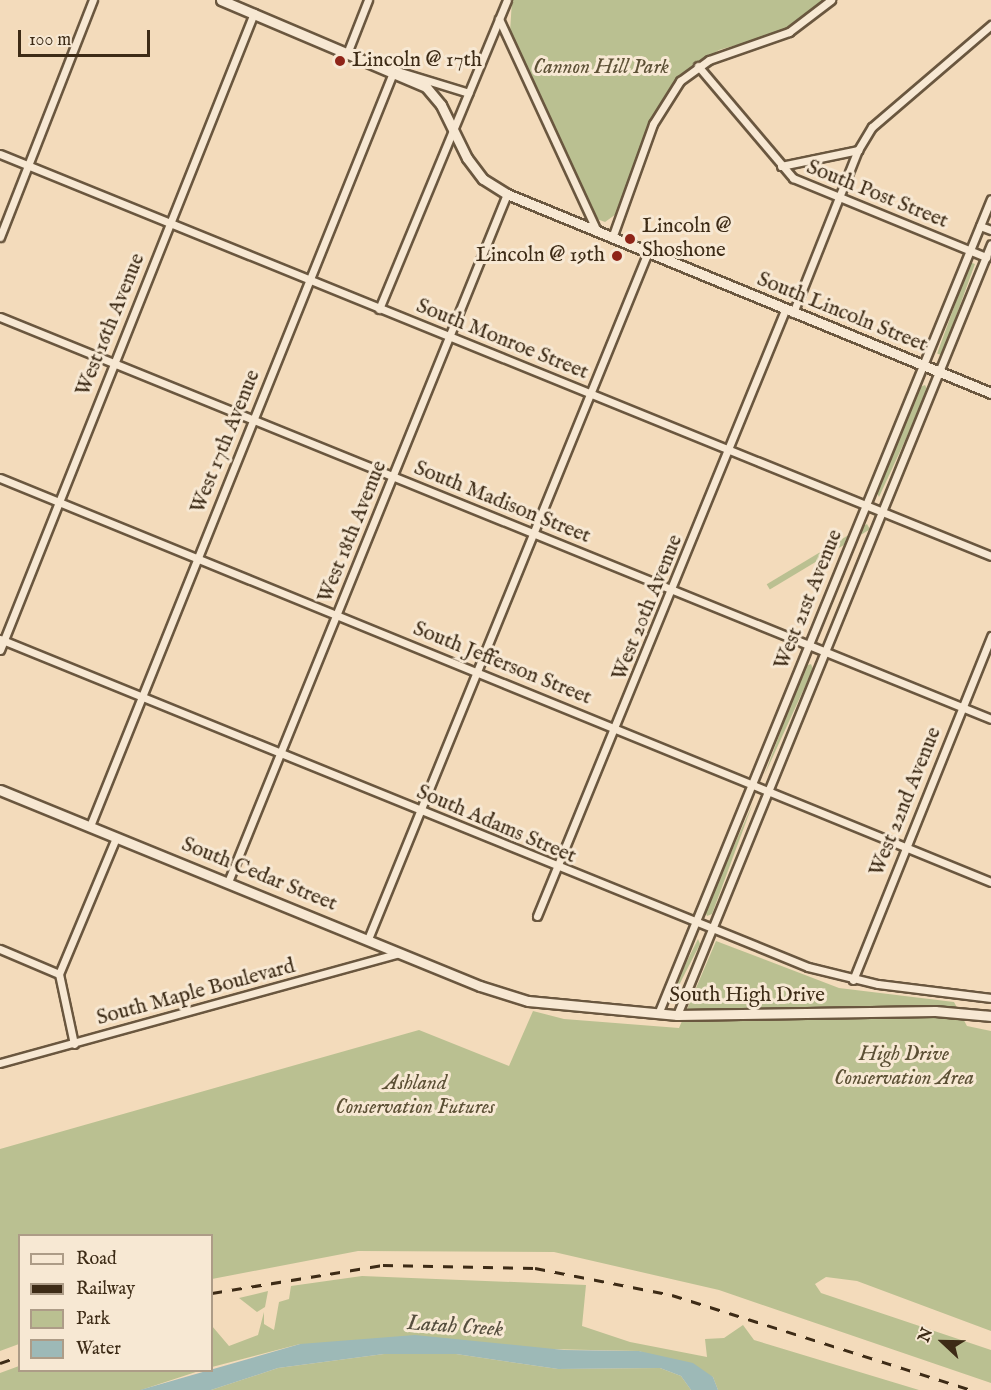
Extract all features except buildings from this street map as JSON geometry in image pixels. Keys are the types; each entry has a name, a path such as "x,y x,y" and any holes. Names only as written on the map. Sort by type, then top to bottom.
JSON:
{"main road":[{"name":"South Lincoln Street","path":"223,0 394,70 426,87 483,180 507,194 789,312 991,393"},
{"name":"South Cedar Street","path":"0,790 504,994"},
{"name":"South High Drive","path":"504,994 563,1007 677,1015 935,1011 991,1017"}],"street":[{"path":"0,237 93,0"},
{"path":"348,51 368,0"},
{"path":"379,309 507,0"},
{"path":"612,238 653,124 671,93 698,66 789,32 831,0"},
{"name":"West 16th Avenue","path":"0,650 2,640 254,13"},
{"path":"499,19 597,231"},
{"name":"West 20th Avenue","path":"537,916 559,870 673,589 858,150 872,127 991,25"},
{"name":"South Post Street","path":"698,66 793,178 986,257"},
{"name":"South Lincoln Street","path":"394,70 469,93"},
{"name":"West 17th Avenue","path":"90,826 394,70"},
{"path":"781,166 858,150"},
{"name":"South Monroe Street","path":"0,154 991,556"},
{"name":"West 18th Avenue","path":"228,882 507,194"},
{"name":"West 21st Avenue","path":"658,1014 991,199"},
{"path":"980,226 991,230"},
{"name":"West 21st Avenue","path":"677,1015 991,244"},
{"path":"368,939 648,252"},
{"name":"South Madison Street","path":"0,317 991,719"},
{"name":"South Jefferson Street","path":"0,478 991,882"},
{"name":"West 22nd Avenue","path":"853,980 991,636"},
{"name":"South Adams Street","path":"2,640 711,932 853,980 991,998"},
{"path":"74,1044 59,974 116,838"},
{"path":"0,949 59,974"},
{"name":"South Maple Boulevard","path":"0,1064 400,953"}],"green space":[{"name":"Cannon Hill Park","path":"512,0 824,0 779,33 719,50 681,74 650,122 619,212 605,222 597,219 510,32"},
{"path":"970,262 975,264 942,355 937,353"},
{"path":"925,385 928,391 879,497 876,491 920,387"},
{"path":"867,524 870,529 770,589 767,584"},
{"path":"811,664 813,669 764,776 805,666"},
{"path":"753,803 712,914 707,916 705,911"},
{"path":"698,939 700,944 676,991 674,987"},
{"path":"716,941 839,988 954,1002 967,1026 991,1031 991,1331 857,1281 826,1277 815,1284 821,1293 991,1350 991,1383 719,1290 554,1252 358,1251 213,1279 213,1234 18,1234 18,1344 0,1351 0,1149 419,1030 509,1066 533,1011 564,1019 679,1028"},
{"path":"362,1276 586,1285 582,1326 630,1342 707,1357 705,1339 724,1338 743,1325 754,1340 919,1390 718,1390 713,1377 639,1351 300,1344 213,1367 213,1327 229,1346 258,1335 264,1312 264,1324 274,1330 279,1302 289,1299 291,1286"},
{"path":"268,1291 265,1307 257,1312 239,1298"},
{"path":"384,1354 456,1354 558,1369 660,1368 681,1376 691,1390 211,1390 278,1368"},
{"path":"18,1366 18,1372 196,1372 141,1390 0,1390 0,1373"}],"water":[{"path":"415,1335 564,1350 639,1351 693,1363 713,1377 718,1390 691,1390 681,1376 660,1368 558,1369 456,1354 384,1354 278,1368 211,1390 140,1390 203,1372 213,1372 213,1369 300,1344"}],"railway":[{"path":"213,1293 383,1265 535,1268 672,1295 971,1390"},
{"path":"0,1363 18,1357"}],"place":[{"name":"Lincoln @ 17th","path":"340,61"},
{"name":"Lincoln @ Shoshone","path":"630,239"},
{"name":"Lincoln @ 19th","path":"617,256"}],"park label":[{"name":"High Drive Conservation Area","path":"904,1067"},
{"name":"Ashland Conservation Futures","path":"415,1096"}],"water label":[{"name":"Latah Creek","path":"455,1327"}]}
